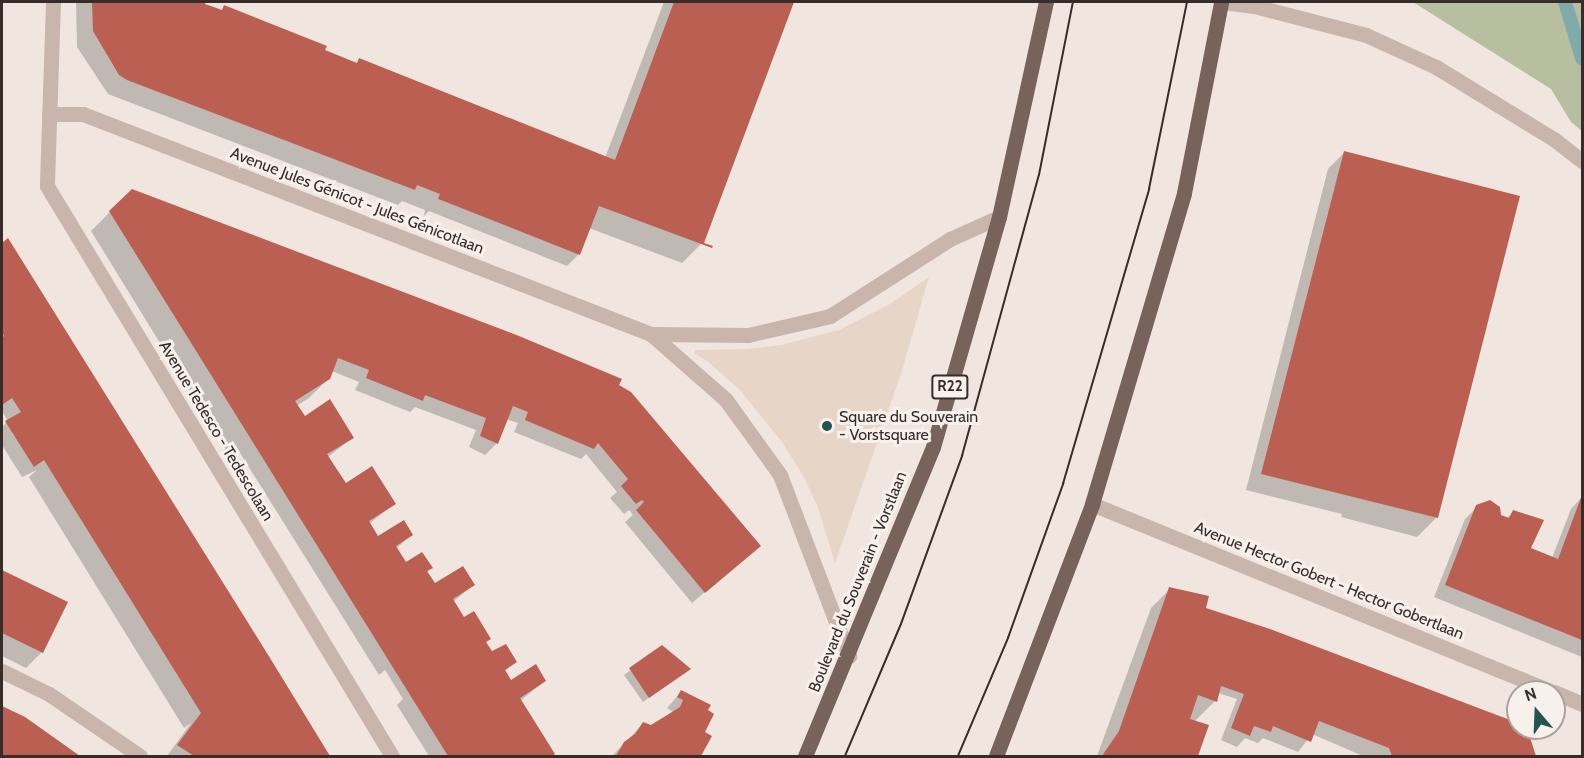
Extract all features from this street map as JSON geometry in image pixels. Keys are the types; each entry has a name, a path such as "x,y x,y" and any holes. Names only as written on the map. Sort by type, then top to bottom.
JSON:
{"main road":[{"name":"Boulevard du Souverain - Vorstlaan","path":"805,756 849,656 933,447 999,217 1046,2"},
{"path":"996,756 1092,504 1184,193 1221,2"}],"street":[{"name":"Avenue Tedesco - Tedescolaan","path":"53,2 47,186 392,756"},
{"path":"1221,2 1254,6 1366,35 1436,67 1555,140 1582,161"},
{"name":"Avenue Jules Génicot - Jules Génicotlaan","path":"49,114 83,114 651,334 726,400 780,475 849,656"},
{"name":"Avenue Jules Génicot - Jules Génicotlaan","path":"651,334 748,335 830,316 950,239 999,217"},
{"name":"Avenue Hector Gobert - Hector Gobertlaan","path":"1092,504 1525,680"},
{"path":"2,671 49,694 140,756"},
{"name":"Avenue Hector Gobert - Hector Gobertlaan","path":"1566,697 1582,704"}],"green space":[{"path":"1413,2 1582,2 1582,131 1571,122 1551,89"}],"shaded area":[{"name":"Square du Souverain - Vorstsquare","path":"929,277 901,374 835,563 818,508 805,479 782,442 739,389 707,361 694,353 695,350 746,349 781,345 839,330 890,304"}],"building":[{"path":"92,2 206,2 205,4 222,10 224,5 327,46 325,50 357,63 359,58 615,160 674,2 794,2 704,243 713,246 712,248 599,206 580,255 438,199 440,194 417,185 415,190 127,80 119,75 93,31"},
{"path":"1344,151 1520,196 1438,518 1261,474"},
{"path":"132,189 519,336 622,379 619,385 631,392 761,546 705,593 636,510 644,502 642,500 636,504 621,486 628,479 598,443 594,449 525,420 528,412 513,406 498,444 480,436 486,418 425,395 423,401 366,378 369,370 338,358 330,379 295,401 305,416 330,399 354,438 327,454 346,483 372,466 396,504 369,521 378,536 404,520 413,535 396,546 406,562 422,552 433,568 427,571 435,583 463,566 475,585 453,599 464,617 474,611 491,639 486,642 492,651 506,644 517,662 505,670 511,680 536,664 546,681 520,698 555,754 552,756 448,756 109,211"},
{"path":"8,238 330,756 194,756 177,745 201,713 44,460 34,467 5,421 21,412 12,398 2,405 2,338 4,336 2,331 2,243"},
{"path":"1582,495 1582,640 1445,585 1476,505 1490,500 1500,507 1501,515 1509,518 1513,510 1544,520 1531,548 1558,559"},
{"path":"2,570 68,602 43,653 2,633"},
{"path":"1169,587 1209,596 1206,608 1270,629 1506,718 1506,740 1531,740 1536,756 1392,756 1389,748 1319,721 1311,742 1273,726 1271,732 1254,726 1250,736 1231,728 1244,694 1221,686 1217,702 1198,695 1190,719 1209,725 1198,756 1102,756 1119,731"},
{"path":"662,645 691,669 649,698 629,668"},
{"path":"681,690 711,705 708,710 714,714 705,732 712,736 701,756 616,756 624,742 635,734 643,722 651,725 680,707 683,700 677,697"},
{"path":"2,706 25,717 80,756 2,756"}],"waterway":[{"path":"1565,2 1582,58"}],"tram line":[{"path":"845,756 901,624 962,456 1039,175 1073,2"},
{"path":"958,756 1008,638 1063,484 1149,189 1187,2"}],"place":[{"name":"Square du Souverain - Vorstsquare","path":"827,426"}]}
